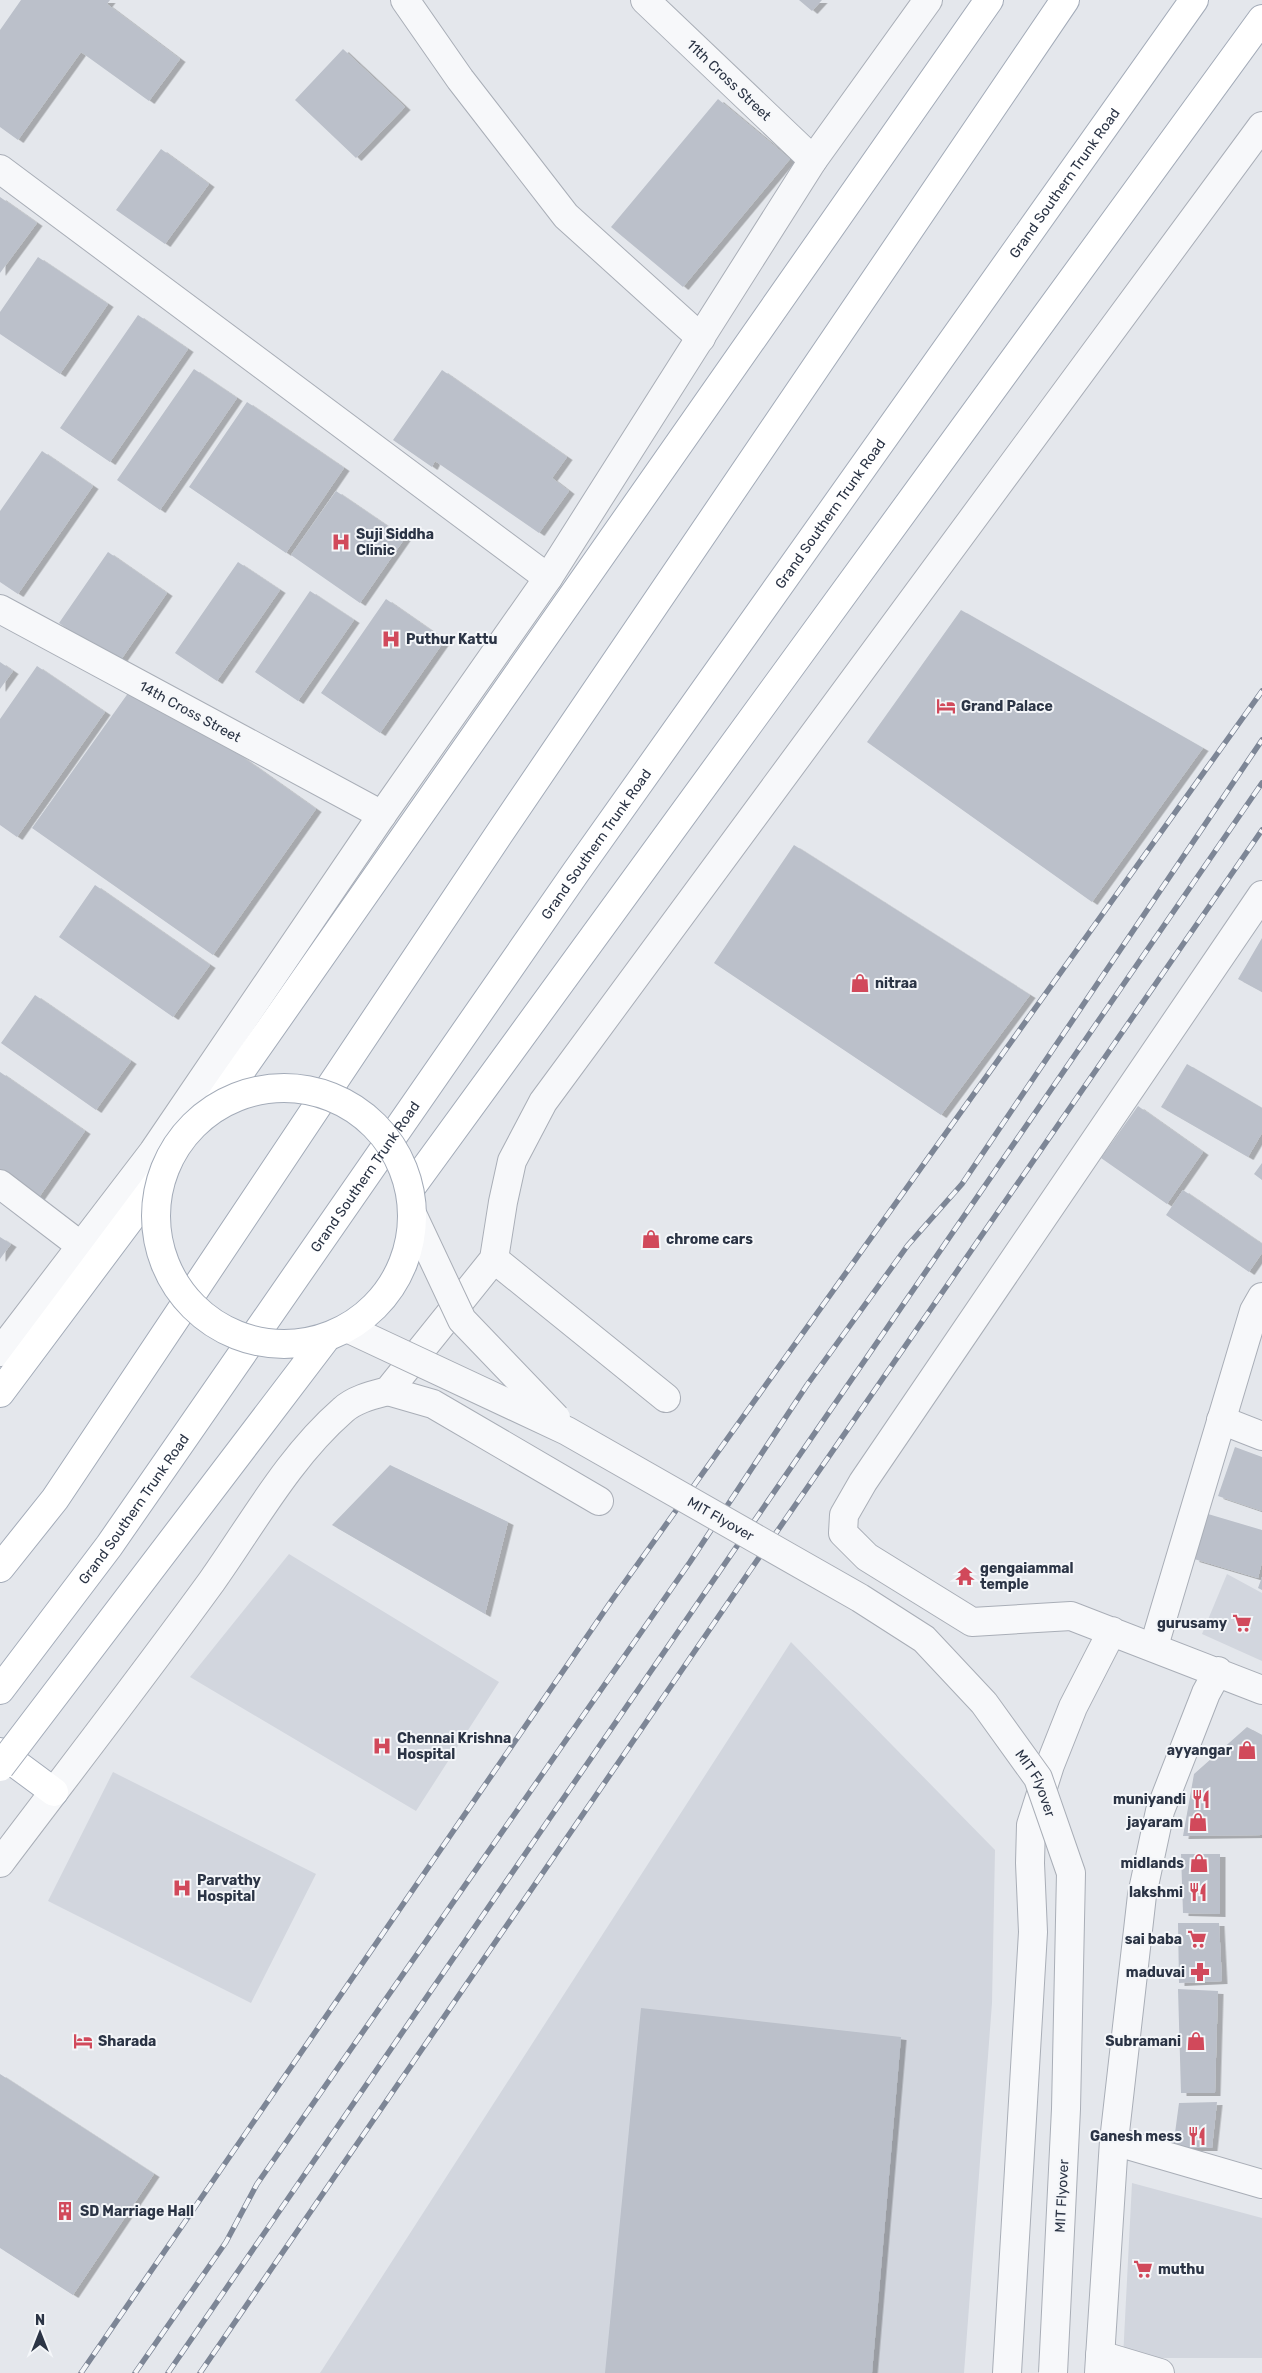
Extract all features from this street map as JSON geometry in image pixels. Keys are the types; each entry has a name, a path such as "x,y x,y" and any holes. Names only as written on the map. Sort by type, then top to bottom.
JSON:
{"main road":[{"path":"215,1108 989,0"},
{"path":"0,1568 55,1499 504,826 1065,0"},
{"name":"Grand Southern Trunk Road","path":"0,1690 109,1546 576,872 1194,0"},
{"path":"410,1189 1262,19"},
{"path":"0,1393 160,1179 173,1151 191,1127 215,1108 252,1091 293,1088 333,1098 368,1120 395,1150 410,1189 413,1216 408,1250 395,1281 374,1307 337,1332 0,1767"},
{"path":"160,1179 155,1219 162,1258 181,1294 211,1322 247,1339 288,1344 337,1332"},
{"path":"0,1752 54,1792"}],"street":[{"path":"405,0 460,79 566,216 701,338"},
{"name":"11th Cross Street","path":"645,0 814,160"},
{"path":"0,1352 153,1152 382,815 548,578 814,160 928,0"},
{"path":"388,1391 494,1259 503,1202 512,1162 543,1102 1262,126"},
{"path":"0,169 548,578"},
{"name":"14th Cross Street","path":"0,609 382,815"},
{"path":"1262,895 874,1466 844,1515 843,1533 867,1557 972,1622 1071,1616 1154,1646 1262,1690"},
{"path":"0,1184 81,1246"},
{"name":"MIT Flyover","path":"413,1216 462,1320 567,1431"},
{"path":"494,1259 666,1398"},
{"path":"1154,1646 1254,1311 1262,1297"},
{"name":"MIT Flyover","path":"337,1332 567,1431 860,1598 924,1639 984,1702 1038,1778 1071,1873 1066,2109 1053,2373"},
{"path":"0,1863 211,1581 293,1464 321,1431 345,1408 367,1396 388,1391 433,1404 599,1501"},
{"path":"1221,1420 1262,1436"},
{"path":"1007,2373 1034,1932 1030,1863 1031,1825 1050,1765 1073,1707 1112,1631"},
{"path":"1160,2373 1100,2364 1114,2141 1142,1895 1160,1811 1206,1693 1218,1671"},
{"path":"1114,2141 1262,2183"}],"shaded area":[{"name":"Chennai Krishna Hospital","path":"289,1554 499,1682 416,1811 190,1677"},
{"path":"1227,1574 1262,1593 1262,1661 1202,1634"},
{"path":"791,1642 995,1850 992,2003 964,2373 320,2373"},
{"name":"Parvathy Hospital","path":"113,1772 316,1874 251,2003 48,1901"},
{"path":"1132,2183 1262,2218 1262,2358 1123,2358"}],"building":[{"path":"21,0 110,0 107,4 180,59 149,101 81,52 18,140 0,127 0,30"},
{"path":"799,0 822,0 812,11"},
{"path":"343,49 405,107 356,158 295,100"},
{"path":"718,99 790,159 683,287 611,227"},
{"path":"161,149 209,184 165,244 116,210"},
{"path":"0,197 37,223 0,273"},
{"path":"38,257 108,304 60,374 0,334 0,312"},
{"path":"138,315 188,349 110,462 60,428"},
{"path":"194,369 237,398 160,510 117,480"},
{"path":"442,370 567,457 552,478 569,491 539,533 435,461 432,467 393,440"},
{"path":"247,402 344,468 286,553 189,487"},
{"path":"42,451 93,486 18,594 0,582 0,511"},
{"path":"336,491 405,538 360,603 291,555"},
{"path":"108,552 167,593 118,664 59,623"},
{"path":"238,562 280,590 217,681 175,653"},
{"path":"310,591 354,620 298,701 255,672"},
{"path":"386,599 445,640 380,733 321,693"},
{"path":"961,610 1203,748 1092,902 867,742"},
{"path":"0,662 13,671 0,689"},
{"path":"37,666 105,712 17,837 0,825 0,719"},
{"path":"136,682 316,809 213,955 32,828"},
{"path":"794,845 1030,995 941,1115 714,963"},
{"path":"95,885 210,965 173,1017 59,937"},
{"path":"1262,938 1262,992 1238,979"},
{"path":"35,995 131,1061 96,1110 1,1043"},
{"path":"1187,1064 1262,1108 1262,1133 1248,1157 1161,1107"},
{"path":"0,1072 85,1131 35,1203 0,1178"},
{"path":"1138,1106 1203,1152 1167,1204 1101,1158"},
{"path":"1262,1163 1262,1180 1254,1174"},
{"path":"1183,1190 1262,1244 1262,1253 1249,1272 1166,1215"},
{"path":"0,1237 11,1244 0,1259"},
{"path":"1235,1447 1262,1457 1262,1511 1218,1496"},
{"path":"390,1465 508,1522 485,1614 332,1525"},
{"path":"1208,1514 1262,1530 1262,1562 1258,1578 1194,1559"},
{"path":"1262,1577 1262,1590 1258,1588"},
{"path":"1247,1727 1262,1735 1262,1835 1183,1836 1194,1774"},
{"path":"1181,1854 1220,1854 1220,1914 1183,1913"},
{"path":"1178,1923 1219,1923 1222,1981 1179,1983"},
{"path":"1178,1989 1218,1991 1215,2093 1181,2093"},
{"path":"641,2008 901,2037 872,2373 605,2373"},
{"name":"SD Marriage Hall","path":"0,2074 154,2174 73,2295 0,2248"},
{"path":"1217,2102 1212,2148 1173,2148 1179,2103"}],"railway":[{"path":"81,2373 612,1600 1262,691"},
{"path":"135,2373 226,2242 257,2184 690,1562 807,1385 908,1245 962,1184 1262,740"},
{"path":"168,2373 1262,783"},
{"path":"200,2373 749,1572 1262,830"}],"place":[{"name":"Suji Siddha Clinic","path":"341,542"},
{"name":"Puthur Kattu","path":"391,639"},
{"name":"Grand Palace","path":"946,706"},
{"name":"nitraa","path":"860,983"},
{"name":"chrome cars","path":"651,1239"},
{"name":"gengaiammal temple","path":"965,1576"},
{"name":"gurusamy","path":"1242,1623"},
{"name":"Chennai Krishna Hospital","path":"382,1746"},
{"name":"ayyangar","path":"1247,1750"},
{"name":"muniyandi","path":"1201,1799"},
{"name":"jayaram","path":"1198,1822"},
{"name":"midlands","path":"1199,1863"},
{"name":"Parvathy Hospital","path":"182,1888"},
{"name":"lakshmi","path":"1198,1892"},
{"name":"sai baba","path":"1197,1939"},
{"name":"maduvai","path":"1200,1972"},
{"name":"Sharada","path":"83,2041"},
{"name":"Subramani","path":"1196,2041"},
{"name":"Ganesh mess","path":"1197,2136"},
{"name":"SD Marriage Hall","path":"65,2211"},
{"name":"muthu","path":"1143,2269"}]}
